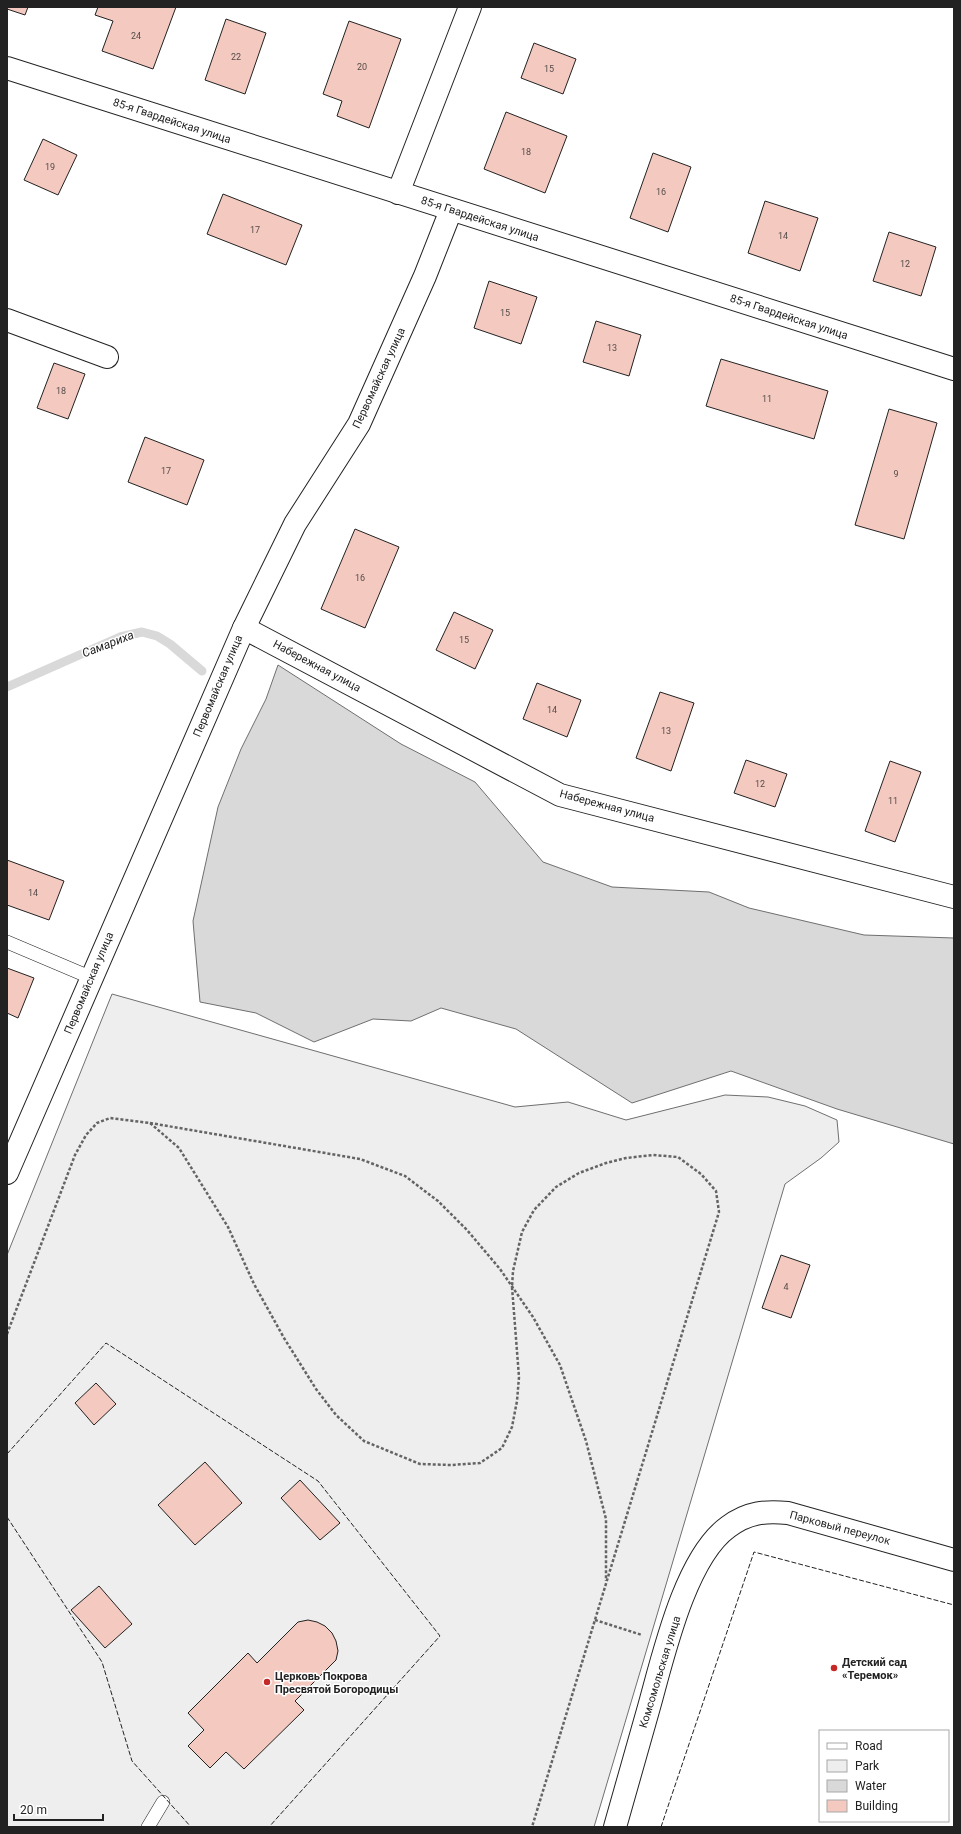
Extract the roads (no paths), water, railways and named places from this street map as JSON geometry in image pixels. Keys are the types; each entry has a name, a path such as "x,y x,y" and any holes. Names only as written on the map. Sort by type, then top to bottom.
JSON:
{"street":[{"path":"398,193 470,7"},
{"name":"85-я Гвардейская улица","path":"7,68 954,369"},
{"name":"Первомайская улица","path":"7,1173 244,628 294,524 360,424 425,276 451,210"},
{"path":"7,320 107,357"},
{"name":"Набережная улица","path":"244,628 560,795 954,897"},
{"name":"Парковый переулок","path":"727,1527 741,1518 765,1511 788,1513 954,1560"},
{"name":"Комсомольская улица","path":"615,1827 668,1643 685,1592 700,1560 714,1540 727,1527"}],"lane":[{"path":"7,942 92,978"},
{"path":"148,1827 163,1802"}],"water":[{"path":"278,665 401,744 475,782 543,862 612,887 709,892 749,908 864,935 954,938 954,1144 837,1109 731,1071 632,1103 516,1029 441,1008 411,1021 373,1019 314,1042 256,1013 200,1002 193,921 218,807 241,749 266,699"}],"waterway":[{"name":"Самариха","path":"7,687 120,637 142,632 157,636 170,644 202,671"}],"place":[{"name":"Детский сад «Теремок»","path":"834,1668"},
{"name":"Церковь Покрова Пресвятой Богородицы","path":"267,1682"}]}
